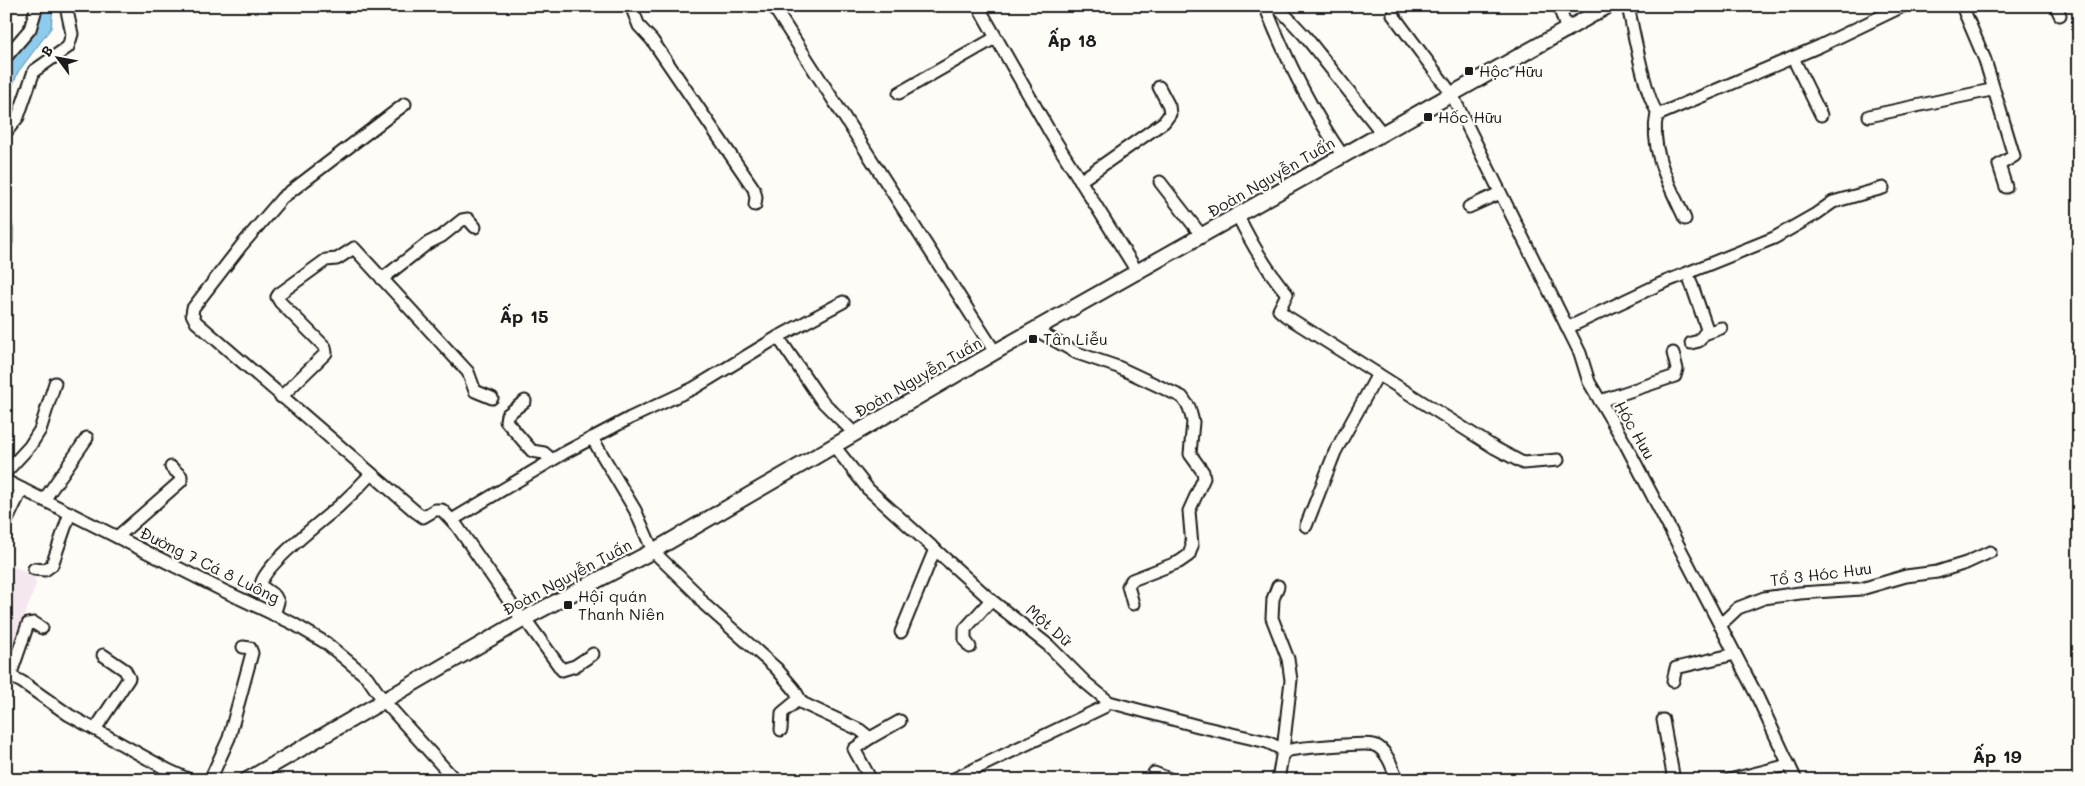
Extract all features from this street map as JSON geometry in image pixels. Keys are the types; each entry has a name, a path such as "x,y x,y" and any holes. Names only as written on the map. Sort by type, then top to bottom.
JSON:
{"main road":[{"name":"Đoàn Nguyễn Tuấn","path":"247,780 383,700 653,550 995,352 1608,6"}],"street":[{"path":"6,57 30,29 37,6"},
{"path":"6,132 18,117 34,71 68,47 72,34 66,6"},
{"path":"631,6 640,26 652,40 754,189 756,197 755,206"},
{"path":"773,6 995,352"},
{"path":"978,6 1080,182 1138,273"},
{"path":"1265,6 1277,37 1314,112 1343,156"},
{"path":"1277,6 1305,36 1382,133"},
{"path":"1559,6 1567,30"},
{"path":"1628,6 1638,53 1652,106 1656,113 1655,132 1660,160 1685,220"},
{"path":"1656,113 1663,114 1792,58 1903,6"},
{"path":"1962,6 1985,60 2014,156 1999,164 2006,187"},
{"name":"Hóc Hưu","path":"1393,15 1451,93 1580,353 1588,382 1626,445 1735,654 1796,780"},
{"path":"899,93 995,38"},
{"path":"1792,58 1821,115"},
{"path":"1080,182 1164,122 1170,114 1169,106 1159,87"},
{"path":"1869,116 1991,90"},
{"path":"404,104 282,198 241,246 193,308 192,314 196,322 281,397 423,517 435,510 442,510 452,520 562,670 575,666 593,654"},
{"path":"1160,182 1202,236"},
{"path":"1568,328 1660,284 1774,238 1833,202 1883,188"},
{"path":"1468,207 1500,193"},
{"path":"1238,216 1254,249 1287,294 1280,310 1471,434 1523,462 1558,460"},
{"path":"382,278 462,220 468,219 475,227"},
{"path":"6,228 6,242"},
{"path":"281,397 326,353 326,347 280,302 277,297 278,294 326,260 338,259 354,248 468,372 475,391 492,398"},
{"path":"1688,274 1708,332"},
{"path":"452,520 552,460 592,438 694,388 778,337 844,302"},
{"path":"1691,343 1699,341 1708,332 1721,328"},
{"path":"1036,330 1077,353 1118,367 1182,397 1192,414 1193,432 1190,454 1203,472 1204,478 1189,511 1192,546 1189,555 1179,562 1132,580 1128,586 1133,604"},
{"path":"778,337 821,400 855,434"},
{"path":"1600,401 1675,376 1677,369 1673,352"},
{"path":"1306,526 1335,452 1378,374"},
{"path":"6,472 30,446 40,430 55,383"},
{"path":"526,401 507,415 506,421 532,451 544,453 552,460"},
{"path":"44,500 87,438"},
{"path":"592,438 635,510 653,550 695,592 705,605 776,668 794,689 799,699 809,708 860,730 870,738"},
{"name":"Một Dữ","path":"834,446 868,490 991,600 1048,645 1086,684 1109,702 1267,742 1285,750"},
{"path":"117,536 181,481 181,476 170,467"},
{"path":"274,615 278,602 274,596 261,586 263,578 294,543 335,509 370,474"},
{"name":"Đường 7 Cá 8 Luông","path":"6,481 320,639 350,661 367,677 383,700 455,780"},
{"path":"6,522 22,489"},
{"path":"34,569 45,570 52,565 70,513"},
{"path":"901,632 935,549"},
{"name":"Tổ 3 Hóc Hưu","path":"1720,625 1738,608 1764,598 1800,593 1861,589 1906,576 1937,572 1966,563 1990,552"},
{"path":"1278,586 1273,599 1272,618 1288,659 1291,680 1285,750 1282,756 1278,780"},
{"path":"970,646 964,635 965,629 991,600"},
{"path":"42,628 34,623 28,624 10,676 69,714 168,770 190,780"},
{"path":"210,780 229,738 252,653 250,648 243,646"},
{"path":"1673,681 1676,668 1735,654"},
{"path":"96,728 129,678 125,670 103,655"},
{"path":"781,730 782,713 799,699"},
{"path":"952,780 1104,707 1109,702"},
{"path":"1663,720 1674,780"},
{"path":"871,780 854,749 900,721"},
{"path":"1285,750 1334,747 1343,744 1374,745 1380,748 1390,761 1397,780"},
{"path":"1729,780 1789,766"},
{"path":"1154,773 1172,780"}],"shaded area":[{"path":"6,563 34,576 36,584 6,667"}],"water":[{"path":"41,6 53,6 51,28 18,72 6,104 6,70 13,57 35,30"}],"place":[{"name":"Hộc Hữu","path":"1469,71"},
{"name":"Hốc Hữu","path":"1428,117"},
{"name":"Tân Liễu","path":"1033,339"},
{"name":"Hội quán Thanh Niên","path":"568,605"}],"district":[{"name":"Ấp 18","path":"1072,41"},
{"name":"Ấp 15","path":"524,317"},
{"name":"Ấp 19","path":"1997,757"}]}
